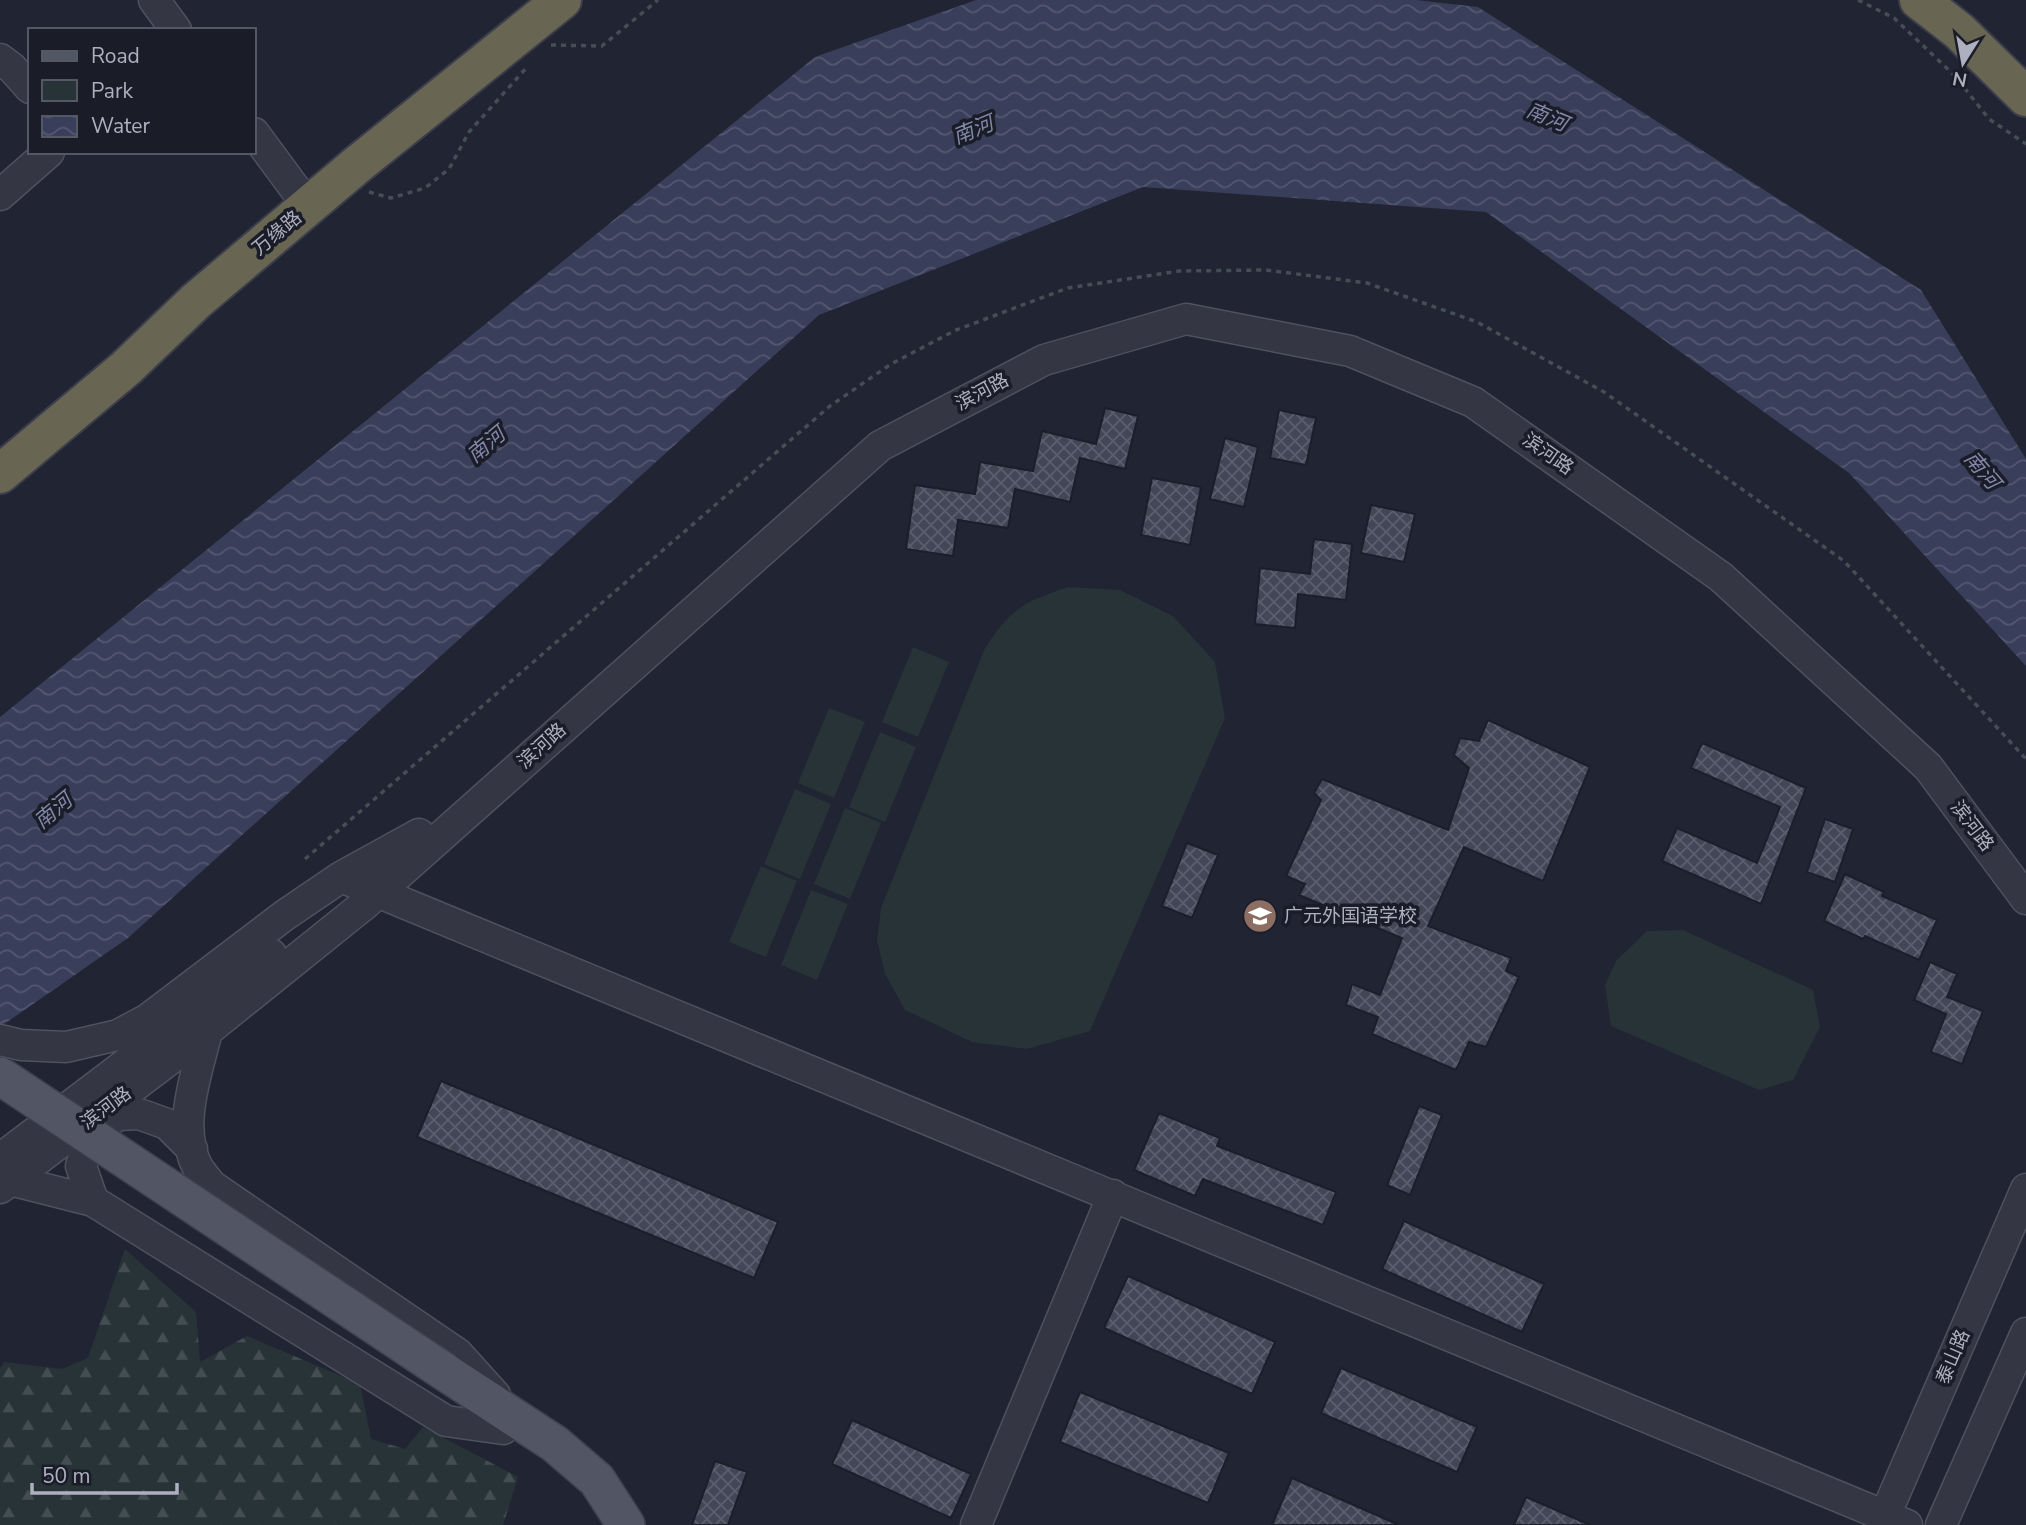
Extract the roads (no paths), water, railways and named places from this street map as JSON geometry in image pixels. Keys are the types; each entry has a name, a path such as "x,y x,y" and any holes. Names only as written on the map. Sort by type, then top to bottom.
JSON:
{"highway":[{"name":"万缘路","path":"0,458 115,362 186,289 537,0"},
{"name":"万缘路","path":"0,474 126,368 196,301 337,182 562,0"},
{"path":"1919,0 1959,31 2026,97"},
{"path":"1956,0 2026,68"},
{"path":"0,502 55,455 126,368"}],"main road":[{"path":"0,1076 439,1381"},
{"path":"0,1104 439,1381 508,1423 555,1444 597,1480 626,1525"},
{"path":"508,1423 585,1490 607,1525"}],"street":[{"path":"154,0 175,28"},
{"path":"0,59 28,86"},
{"path":"256,136 299,194"},
{"path":"0,195 47,154"},
{"name":"滨河路","path":"3,1176 207,1031 419,834 869,431 1037,343 1186,300 1355,333 1482,386 1733,562 1942,755 2026,868"},
{"name":"滨河路","path":"3,1176 180,1025 358,891 880,446 1044,360 1186,319 1350,351 1473,402 1721,577 1928,767 2026,899"},
{"path":"0,1040 21,1045 66,1047 118,1035 148,1020 285,915 358,891 1884,1522"},
{"path":"207,1031 193,1088 189,1123 192,1149 198,1168 212,1186 458,1354 508,1423"},
{"path":"93,1201 81,1166 89,1140 104,1124 118,1115 139,1114 167,1124 192,1149"},
{"path":"3,1176 93,1201 446,1421 508,1423"},
{"name":"泰山路","path":"1884,1522 2026,1189"},
{"path":"976,1525 1110,1201"},
{"path":"1941,1525 2026,1333"}],"water":[{"name":"南河","path":"976,0 1416,0 1478,7 1921,290 2026,459 2026,666 1849,473 1486,212 1143,187 819,315 128,938 0,1027 0,717 815,57"}],"place":[{"name":"广元外国语学校","path":"1260,916"}]}
